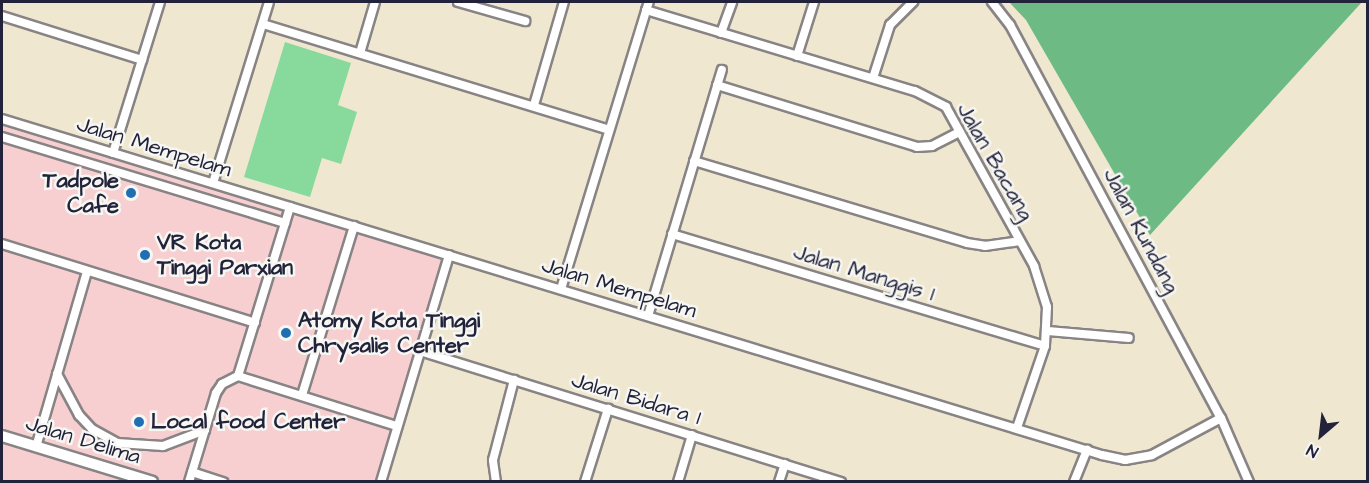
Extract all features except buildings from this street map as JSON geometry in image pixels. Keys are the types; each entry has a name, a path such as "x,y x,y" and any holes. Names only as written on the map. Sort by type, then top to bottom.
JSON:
{"street":[{"path":"113,153 160,2"},
{"path":"213,183 269,2"},
{"path":"360,53 375,2"},
{"path":"458,2 525,21"},
{"path":"534,105 564,2"},
{"path":"721,33 732,2"},
{"path":"797,56 814,2"},
{"path":"873,78 890,25 913,2"},
{"name":"Jalan Kundang","path":"992,2 1010,25 1221,418 1250,482"},
{"path":"561,290 648,6"},
{"name":"Jalan Bacang","path":"648,6 721,33 915,91 946,107 1034,266 1047,307 1048,331 1017,428"},
{"path":"2,16 142,60"},
{"path":"263,24 534,105 609,130"},
{"path":"648,316 722,70"},
{"path":"717,85 917,147 932,146 960,132"},
{"name":"Jalan Mempelam","path":"2,119 1125,460 1152,455 1221,418"},
{"name":"Jalan Mempelam","path":"2,137 285,224"},
{"path":"694,161 967,243 985,246 1020,241"},
{"path":"238,376 290,207"},
{"path":"302,395 354,226"},
{"name":"Jalan Manggis 1","path":"672,234 1044,346"},
{"path":"2,244 255,323"},
{"path":"381,482 449,255"},
{"path":"36,447 87,271"},
{"path":"1048,331 1129,338"},
{"name":"Jalan Bidara 1","path":"420,351 841,482"},
{"path":"57,374 78,415 92,429 117,443 163,446 205,430"},
{"path":"189,482 216,393 222,384 238,376 398,426"},
{"path":"496,482 493,460 514,380"},
{"path":"585,482 608,410"},
{"path":"678,482 692,435"},
{"name":"Jalan Delima","path":"2,436 152,482"},
{"path":"1074,482 1087,449"},
{"path":"779,482 785,464"},
{"path":"192,472 223,482"}],"shaded area":[{"path":"2,115 454,253 384,481 2,481"}],"green space":[{"path":"1009,2 1362,2 1150,235 1026,20"},
{"path":"285,42 351,63 338,105 357,112 341,164 322,158 310,197 244,177"}],"place":[{"name":"Tadpole Cafe","path":"131,193"},
{"name":"VR Kota Tinggi Parxian","path":"145,255"},
{"name":"Atomy Kota Tinggi Chrysalis Center","path":"286,333"},
{"name":"Local food Center","path":"139,422"}]}
